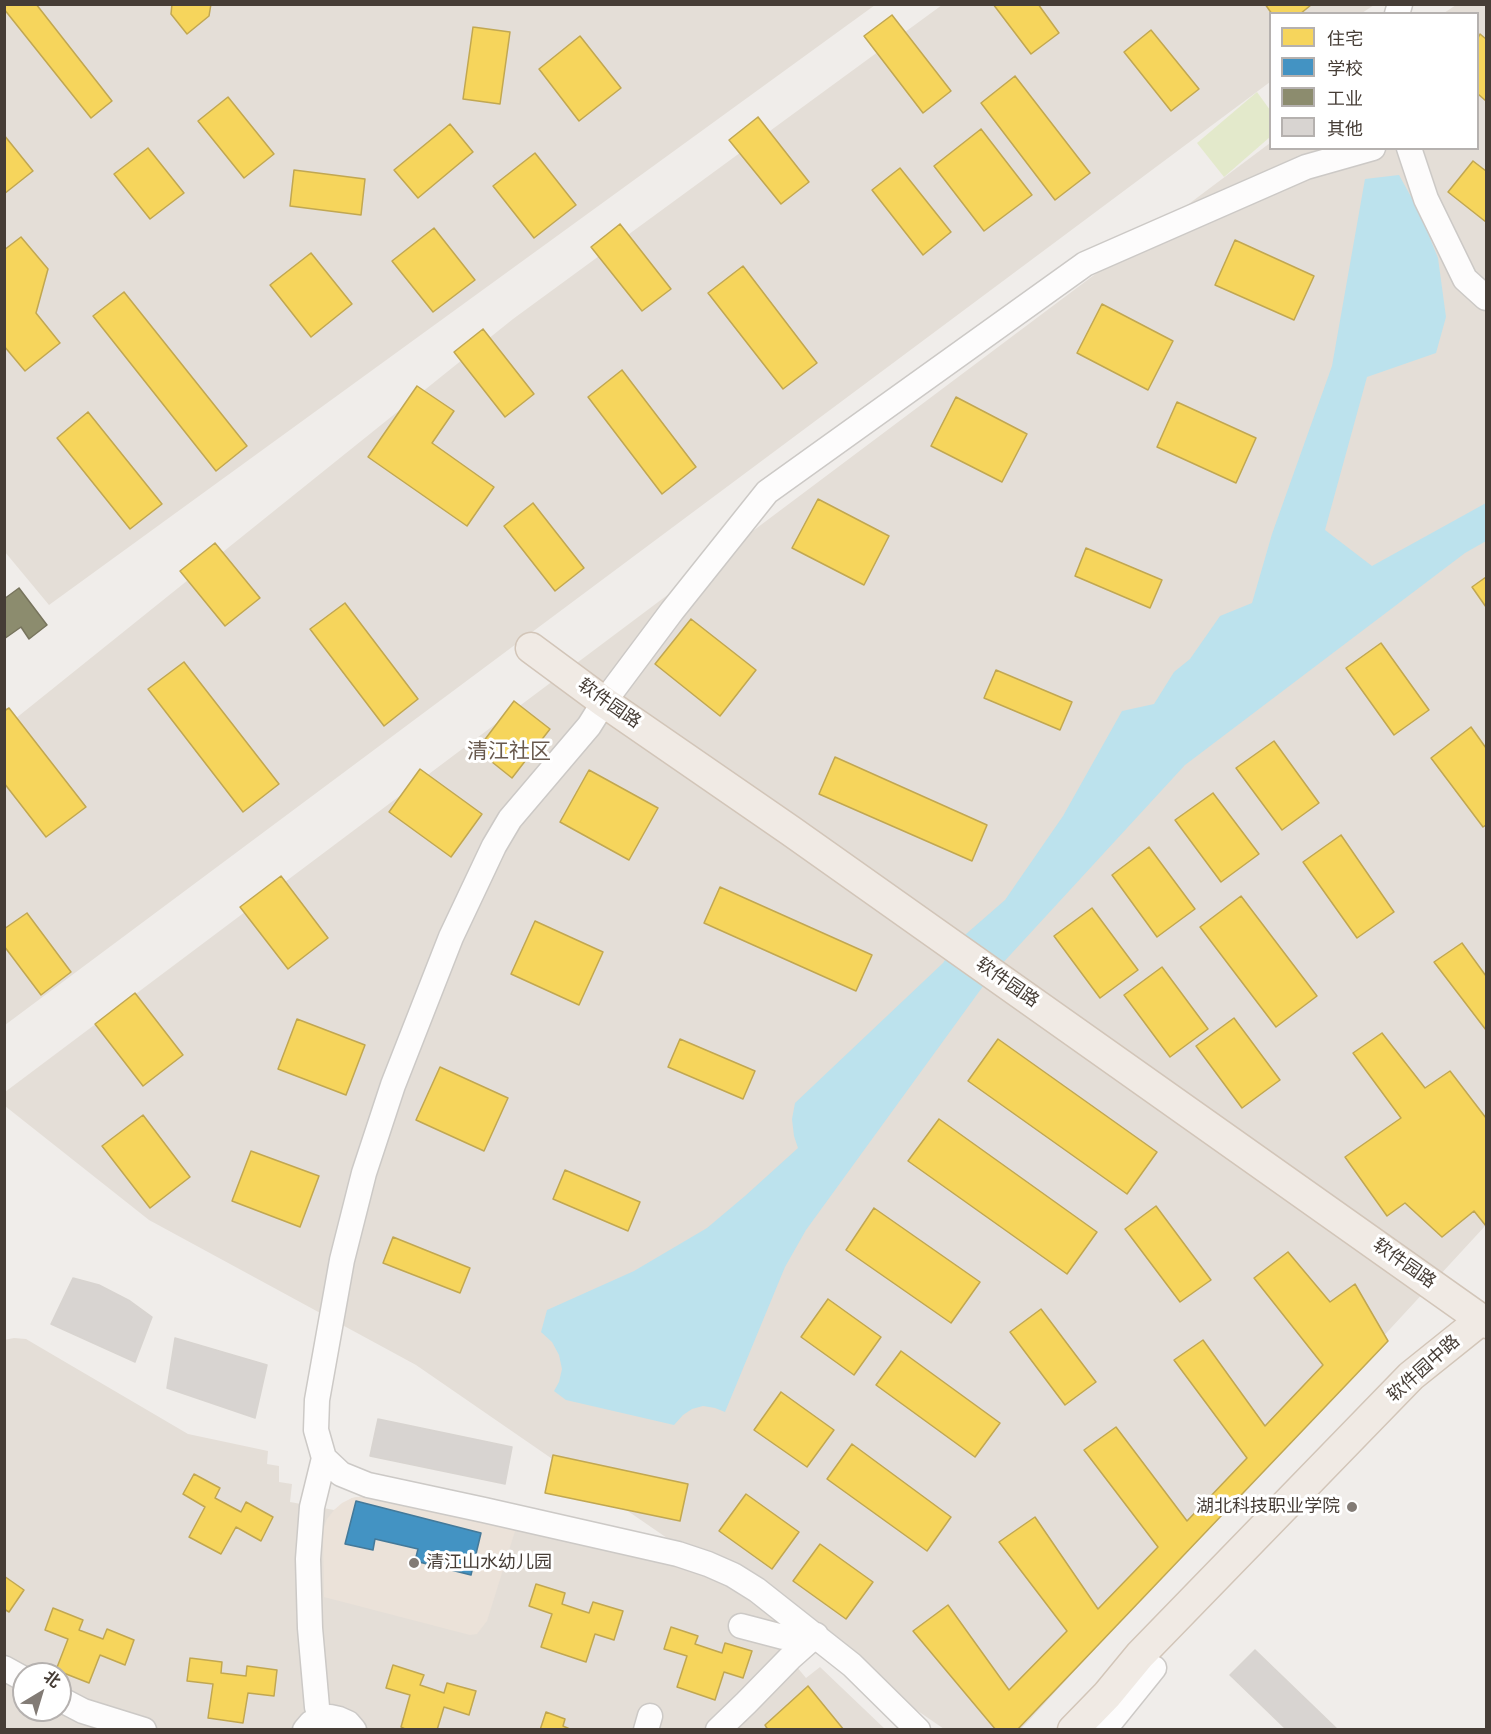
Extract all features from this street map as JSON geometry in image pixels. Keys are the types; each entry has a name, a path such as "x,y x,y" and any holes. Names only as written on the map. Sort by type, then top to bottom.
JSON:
{"main road":[{"name":"软件园路","path":"531,648 604,702 1485,1319"},
{"name":"软件园中路","path":"1078,1729 1107,1695 1147,1662 1411,1376 1485,1319"}],"street":[{"path":"313,1724 317,1707 310,1628 308,1559 312,1507 324,1458 316,1430 317,1400 342,1260 364,1173 393,1085 452,937 494,846 510,819 590,726 604,702 672,610 767,492 1085,264 1306,167 1366,150"},
{"path":"1411,150 1426,199 1465,279 1486,298"},
{"path":"324,1458 341,1474 368,1485 678,1554 708,1564 758,1590 816,1635 852,1665 918,1730"},
{"path":"741,1626 783,1637 816,1635"},
{"path":"718,1730 816,1635"},
{"path":"72,1705 83,1711 144,1730"},
{"path":"313,1724 330,1717 348,1723 354,1730"}],"shaded area":[{"path":"4,5 875,5 49,605 5,552"},
{"path":"942,5 1374,5 1364,12 1269,12 1269,83 5,1025 5,727 513,319"},
{"path":"1456,5 1486,5 1486,1225 1021,1729 944,1729 416,1365 149,1220 5,1106 5,1092 1269,144 1269,150 1479,150 1479,12 1446,12"},
{"path":"14,1338 26,1339 188,1434 268,1451 267,1464 279,1466 279,1482 292,1484 290,1502 334,1510 352,1498 365,1496 690,1567 717,1579 783,1623 782,1649 806,1678 820,1667 885,1729 5,1729 4,1340"},
{"name":"清江山水幼儿园","path":"365,1496 516,1528 487,1621 477,1634 470,1635 324,1597 323,1530 327,1519 342,1503 352,1498"}],"green space":[{"path":"1257,92 1269,109 1269,138 1224,177 1197,143"}],"water":[{"path":"1399,175 1419,211 1438,258 1446,317 1436,353 1367,377 1325,530 1372,566 1486,503 1486,541 1465,553 1185,765 989,978 806,1230 785,1267 725,1412 703,1406 692,1409 674,1425 566,1400 554,1391 562,1369 559,1355 552,1342 541,1332 547,1310 634,1271 707,1228 798,1148 792,1119 795,1103 943,963 958,941 1005,900 1063,816 1122,711 1154,704 1174,672 1190,659 1220,616 1252,603 1272,534 1332,366 1365,179"}],"building: 住宅":[{"path":"4,4 36,4 112,101 91,118 4,9"},
{"path":"172,4 211,4 209,16 187,34 171,14"},
{"path":"993,4 1038,4 1059,33 1031,54"},
{"path":"1265,4 1311,4 1302,12 1271,12"},
{"path":"892,15 951,91 923,113 864,36"},
{"path":"473,27 510,32 500,104 463,99"},
{"path":"1151,30 1199,89 1171,111 1124,52"},
{"path":"1480,34 1486,39 1486,101 1479,95"},
{"path":"580,36 621,88 579,121 539,69"},
{"path":"1015,76 1090,173 1055,200 981,103"},
{"path":"228,97 274,154 244,178 198,121"},
{"path":"758,117 809,182 781,204 729,140"},
{"path":"450,124 473,152 418,198 394,170"},
{"path":"981,129 1032,195 984,231 934,166"},
{"path":"4,135 33,171 4,194"},
{"path":"148,148 184,193 150,219 114,174"},
{"path":"535,153 576,205 534,238 493,186"},
{"path":"1473,161 1486,171 1486,222 1448,192"},
{"path":"900,168 951,232 923,255 872,190"},
{"path":"294,170 365,179 361,215 290,206"},
{"path":"620,224 671,289 642,311 591,247"},
{"path":"434,228 475,280 433,312 392,261"},
{"path":"21,237 48,269 36,313 60,343 25,371 4,346 4,250"},
{"path":"1235,240 1314,276 1294,320 1215,285"},
{"path":"311,253 352,304 311,337 270,285"},
{"path":"743,266 817,363 783,389 708,293"},
{"path":"124,292 247,446 216,471 93,316"},
{"path":"1102,304 1173,341 1148,390 1077,353"},
{"path":"483,329 534,394 505,417 454,352"},
{"path":"622,370 696,467 662,494 588,397"},
{"path":"417,386 454,411 432,443 494,487 467,526 368,457"},
{"path":"956,397 1027,434 1002,482 931,446"},
{"path":"1177,402 1256,438 1236,483 1157,447"},
{"path":"88,412 162,504 130,529 57,438"},
{"path":"818,499 889,536 864,585 792,548"},
{"path":"533,503 584,568 555,591 504,526"},
{"path":"215,543 260,598 225,626 180,571"},
{"path":"1086,548 1162,580 1150,608 1075,576"},
{"path":"1486,577 1486,607 1472,587"},
{"path":"345,603 418,699 384,726 310,629"},
{"path":"691,619 756,670 720,716 655,664"},
{"path":"1381,643 1429,710 1394,735 1346,668"},
{"path":"184,662 279,784 243,812 148,689"},
{"path":"996,670 1072,702 1060,730 984,698"},
{"path":"514,701 550,729 512,778 477,750"},
{"path":"9,708 86,807 46,837 4,783 4,711"},
{"path":"1471,727 1486,748 1486,825 1483,827 1431,758"},
{"path":"1274,741 1319,803 1282,830 1236,768"},
{"path":"835,757 987,825 972,861 819,794"},
{"path":"420,769 482,814 451,857 389,812"},
{"path":"589,770 658,808 629,860 560,822"},
{"path":"1213,793 1259,854 1221,882 1175,820"},
{"path":"1341,835 1394,912 1357,938 1303,862"},
{"path":"1149,847 1195,909 1157,937 1112,875"},
{"path":"281,876 328,938 288,969 240,907"},
{"path":"720,887 872,955 856,991 704,923"},
{"path":"1241,896 1317,996 1276,1027 1200,927"},
{"path":"1092,908 1138,970 1100,998 1054,936"},
{"path":"27,913 71,972 41,995 4,946 4,929"},
{"path":"535,921 603,952 579,1005 511,974"},
{"path":"1462,943 1486,976 1486,1030 1434,962"},
{"path":"1162,967 1208,1029 1170,1057 1124,995"},
{"path":"135,993 183,1055 143,1086 95,1024"},
{"path":"1234,1018 1280,1080 1242,1108 1196,1046"},
{"path":"297,1019 365,1045 346,1095 278,1069"},
{"path":"1382,1033 1425,1088 1450,1071 1486,1118 1486,1226 1474,1211 1442,1237 1405,1203 1387,1216 1345,1157 1401,1118 1353,1053"},
{"path":"680,1039 755,1071 743,1099 668,1067"},
{"path":"998,1039 1157,1152 1127,1194 968,1081"},
{"path":"440,1067 508,1098 484,1151 416,1120"},
{"path":"143,1115 190,1177 150,1208 102,1146"},
{"path":"939,1119 1097,1232 1067,1274 908,1161"},
{"path":"251,1151 319,1176 300,1227 232,1201"},
{"path":"565,1170 640,1202 628,1231 553,1199"},
{"path":"1156,1206 1211,1280 1180,1302 1125,1229"},
{"path":"874,1208 980,1282 951,1323 846,1250"},
{"path":"393,1237 470,1268 460,1293 383,1263"},
{"path":"1288,1252 1330,1302 1355,1284 1388,1341 1017,1730 996,1730 913,1631 948,1605 1009,1690 1067,1631 999,1542 1035,1517 1098,1609 1158,1547 1084,1450 1116,1427 1187,1521 1247,1458 1174,1360 1203,1340 1265,1426 1323,1365 1254,1278"},
{"path":"828,1299 881,1337 854,1375 801,1337"},
{"path":"1041,1309 1096,1382 1065,1405 1010,1332"},
{"path":"901,1351 1000,1423 975,1457 876,1385"},
{"path":"781,1392 834,1430 807,1467 754,1430"},
{"path":"852,1444 951,1517 927,1551 827,1479"},
{"path":"553,1455 688,1484 680,1521 545,1493"},
{"path":"194,1474 220,1488 215,1498 241,1512 246,1502 273,1517 261,1541 236,1527 221,1554 189,1537 205,1507 183,1494"},
{"path":"746,1494 799,1532 772,1569 719,1531"},
{"path":"820,1544 873,1582 846,1619 793,1581"},
{"path":"4,1576 24,1590 9,1612 4,1609"},
{"path":"536,1584 565,1593 562,1604 589,1613 593,1602 623,1611 614,1640 595,1634 586,1662 541,1647 552,1614 529,1606"},
{"path":"53,1608 83,1620 79,1630 103,1639 107,1629 134,1640 125,1665 100,1655 89,1683 72,1676 72,1662 59,1662 68,1639 45,1630"},
{"path":"671,1627 698,1636 695,1644 722,1653 725,1643 752,1651 743,1678 724,1672 715,1700 677,1687 687,1656 664,1649"},
{"path":"190,1658 222,1662 221,1673 246,1676 247,1666 277,1670 274,1696 248,1693 243,1723 208,1718 213,1684 187,1681"},
{"path":"393,1665 424,1675 420,1685 444,1693 447,1683 476,1691 469,1715 444,1707 437,1730 407,1730 401,1727 410,1695 386,1688"},
{"path":"808,1686 844,1730 768,1730 765,1725"},
{"path":"546,1712 565,1719 563,1726 572,1730 540,1730"}],"building: 学校":[{"path":"356,1501 481,1533 471,1575 415,1561 418,1549 375,1539 373,1550 345,1544"}],"building: 工业":[{"path":"19,588 47,625 29,639 21,627 4,639 4,599"}],"building: 其他":[{"path":"73,1278 99,1285 130,1301 152,1317 135,1362 51,1324"},
{"path":"175,1338 267,1365 255,1418 167,1388"},
{"path":"378,1419 512,1447 505,1484 370,1456"},
{"path":"1255,1650 1338,1730 1287,1730 1230,1675"}],"place":[{"name":"湖北科技职业学院","path":"1352,1507"},
{"name":"清江山水幼儿园","path":"414,1563"}],"district":[{"name":"清江社区","path":"509,752"}]}
